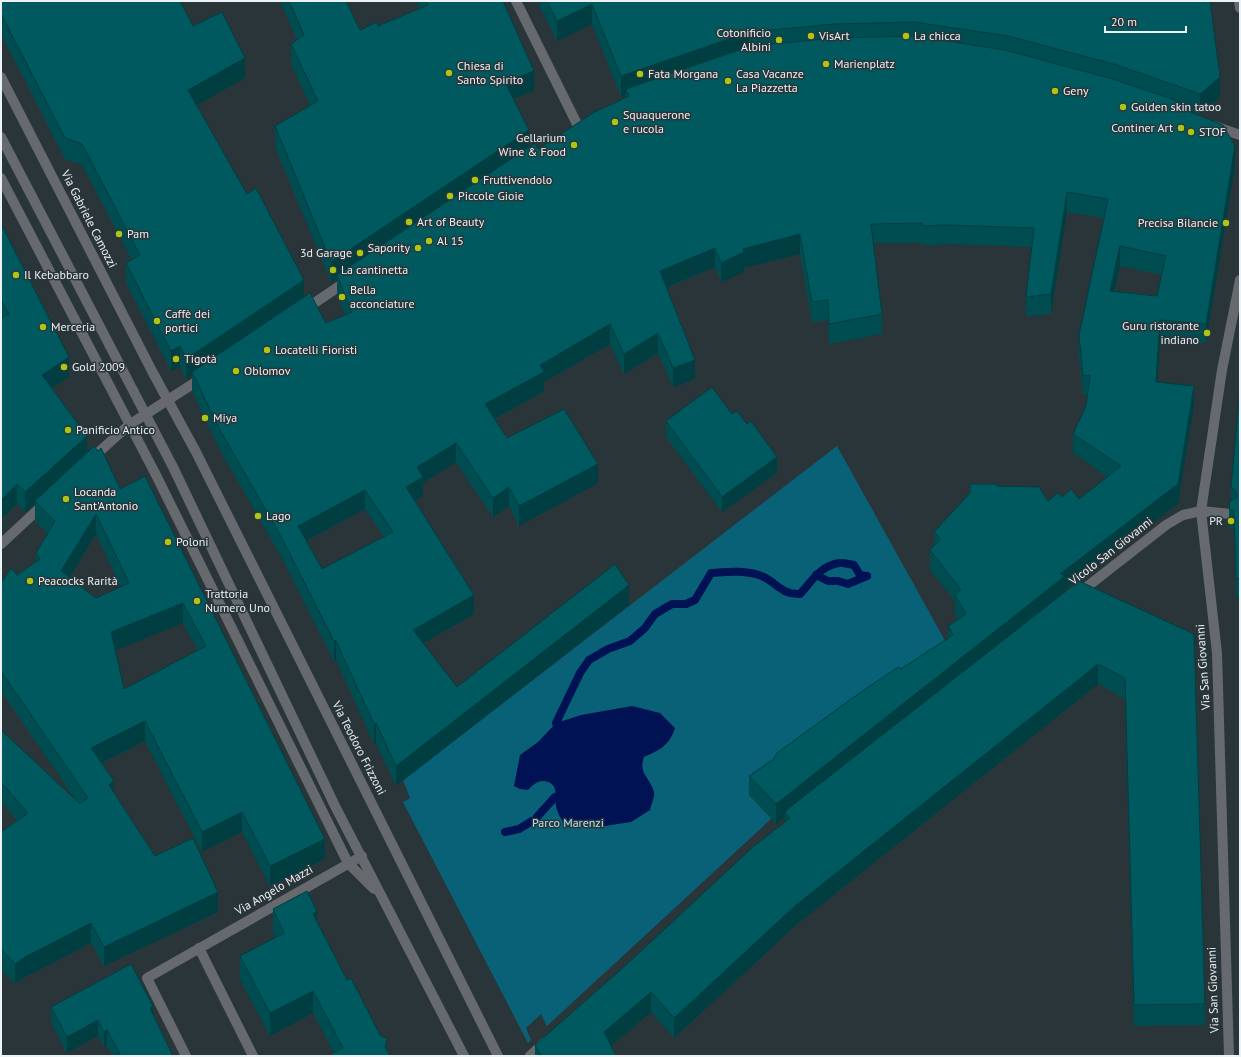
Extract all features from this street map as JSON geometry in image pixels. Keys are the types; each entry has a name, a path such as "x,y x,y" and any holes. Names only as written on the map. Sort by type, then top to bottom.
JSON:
{"street":[{"path":"516,1 541,52 574,128 590,120"},
{"path":"1239,1 1240,8"},
{"name":"Via Gabriele Camozzi","path":"1,77 153,373 171,398"},
{"path":"1202,122 1240,135"},
{"path":"1,137 173,466 331,799 362,856 380,895 464,1056"},
{"path":"1,178 156,475 348,863 380,895"},
{"path":"294,316 354,276"},
{"name":"Via San Giovanni","path":"1229,1056 1217,653 1201,511 1222,370 1240,280"},
{"path":"86,464 129,425 208,374"},
{"name":"Via Teodoro Frizzoni","path":"171,398 196,452 498,1056"},
{"path":"1,544 52,496"},
{"name":"Vicolo San Giovanni","path":"1072,598 1166,525 1183,515 1201,511 1231,514"},
{"name":"Via Angelo Mazzi","path":"186,1056 147,978 362,856"},
{"path":"199,948 253,1056"},
{"path":"530,1056 553,1035"}],"green space":[{"name":"Parco Marenzi","path":"837,446 948,646 771,819 547,1026 541,1014 526,1028 531,1040 528,1043 403,802 410,798 403,780"}],"shaded area":[{"path":"632,706 660,713 675,728 670,739 663,747 644,757 642,768 643,772 654,792 650,810 631,822 598,827 566,827 557,810 555,790 552,784 542,781 535,784 528,790 520,789 514,786 520,755 538,742 556,723 581,715"}],"building":[{"path":"1,1 180,1 193,26 222,12 245,58 188,90 247,194 256,188 304,280 186,359 180,346 171,351 126,263 140,255 82,144 65,138 1,14"},
{"path":"289,1 346,1 360,30 377,22 378,26 428,5 426,1 503,1 534,71 505,82 529,130 331,262 275,126 318,101 291,44 304,35"},
{"path":"547,1 1210,1 1220,77 1200,94 1117,65 1008,36 914,22 834,24 749,32 621,76 592,4 557,21"},
{"path":"914,36 1005,50 1113,79 1189,105 1183,109 1223,125 1235,146 1206,324 1160,320 1156,382 1194,386 1178,484 1060,574 1065,576 776,804 749,776 773,760 777,753 854,697 898,667 901,669 953,635 948,626 966,614 955,595 961,590 930,550 941,539 934,532 970,493 970,484 1039,487 1048,501 1058,493 1062,497 1071,489 1079,499 1121,466 1073,434 1086,406 1090,376 1083,375 1079,335 1108,199 1067,192 1051,294 1026,297 1034,228 946,225 922,226 922,223 871,224 882,314 829,324 828,300 812,302 800,234 743,249 744,252 721,263 715,248 660,271 695,360 673,368 658,333 624,354 610,324 540,365 544,372 485,404 507,438 564,409 598,464 519,506 509,487 493,498 456,443 417,467 423,477 406,487 474,595 413,630 457,687 615,564 629,585 396,766 376,723 374,724 336,641 334,641 283,540 220,430 192,372 310,293 326,323 352,312 337,275 535,143 538,149 593,113 629,96 626,89 751,46 835,38","holes":["1120,246 1166,256 1157,296 1110,291","365,490 393,532 322,569 298,526"]},
{"path":"1,224 69,357 42,375 87,436 25,492 17,484 1,500 1,318 9,314 1,300"},
{"path":"712,387 732,414 737,411 747,424 751,421 777,457 722,497 666,421"},
{"path":"1240,388 1240,579 1236,578 1234,511 1229,509 1230,501 1236,499 1237,495 1235,490 1231,488"},
{"path":"94,446 98,451 101,448 120,489 145,476 325,839 270,866 242,812 202,832 145,721 91,748 114,781 109,785 155,856 193,838 218,892 104,947 91,923 25,957 15,964 1,949 1,832 28,813 1,782 1,730 80,804 88,798 1,671 1,583 11,568 17,575 40,559 36,553 55,521 35,501","holes":["96,514 129,583 96,598 61,571","183,603 206,646 124,689 111,632"]},
{"path":"1079,581 1194,634 1205,1004 1134,1005 1125,678 1098,664 796,905 674,1018 651,992 604,1032 616,1056 541,1056 535,1045 626,965 754,846 790,818 785,813 789,808"},
{"path":"307,891 317,911 313,914 347,980 351,978 380,1035 387,1039 385,1047 390,1056 332,1056 331,1054 343,1048 313,991 270,1013 240,956 284,933 273,909"},
{"path":"131,964 153,1006 150,1008 173,1056 121,1056 107,1030 104,1032 98,1020 67,1037 51,1007"}],"waterway":[{"path":"556,723 580,673 589,660 608,649 630,641 645,628 655,614 672,604 686,604 695,600 711,573 753,573 765,577 782,590 793,594 800,594 821,571 827,567 839,563"},
{"path":"843,563 854,565 860,575 867,576"},
{"path":"816,575 828,581 834,581"},
{"path":"838,581 848,584 867,576"},
{"path":"537,817 555,797"},
{"path":"505,832 519,829 532,821"}],"place":[{"name":"VisArt","path":"811,36"},
{"name":"La chicca","path":"906,36"},
{"name":"Cotonificio Albini","path":"779,40"},
{"name":"Marienplatz","path":"826,64"},
{"name":"Chiesa di Santo Spirito","path":"449,73"},
{"name":"Fata Morgana","path":"640,74"},
{"name":"Casa Vacanze La Piazzetta","path":"728,81"},
{"name":"Geny","path":"1055,91"},
{"name":"Golden skin tatoo","path":"1123,107"},
{"name":"Squaquerone e rucola","path":"615,122"},
{"name":"Continer Art","path":"1181,128"},
{"name":"STOF","path":"1191,132"},
{"name":"Gellarium Wine & Food","path":"574,145"},
{"name":"Fruttivendolo","path":"475,180"},
{"name":"Piccole Gioie","path":"450,196"},
{"name":"Art of Beauty","path":"409,222"},
{"name":"Precisa Bilancie","path":"1226,223"},
{"name":"Pam","path":"119,234"},
{"name":"Al 15","path":"429,241"},
{"name":"Sapority","path":"418,248"},
{"name":"3d Garage","path":"360,253"},
{"name":"La cantinetta","path":"333,270"},
{"name":"Il Kebabbaro","path":"16,275"},
{"name":"Bella acconciature","path":"342,297"},
{"name":"Caffè dei portici","path":"157,321"},
{"name":"Merceria","path":"43,327"},
{"name":"Guru ristorante indiano","path":"1207,333"},
{"name":"Locatelli Fioristi","path":"267,350"},
{"name":"Tigotà","path":"176,359"},
{"name":"Gold 2009","path":"64,367"},
{"name":"Oblomov","path":"236,371"},
{"name":"Miya","path":"205,418"},
{"name":"Panificio Antico","path":"68,430"},
{"name":"Locanda Sant'Antonio","path":"66,499"},
{"name":"Lago","path":"258,516"},
{"name":"PR","path":"1231,521"},
{"name":"Poloni","path":"168,542"},
{"name":"Peacocks Rarità","path":"30,581"},
{"name":"Trattoria Numero Uno","path":"197,601"}]}
